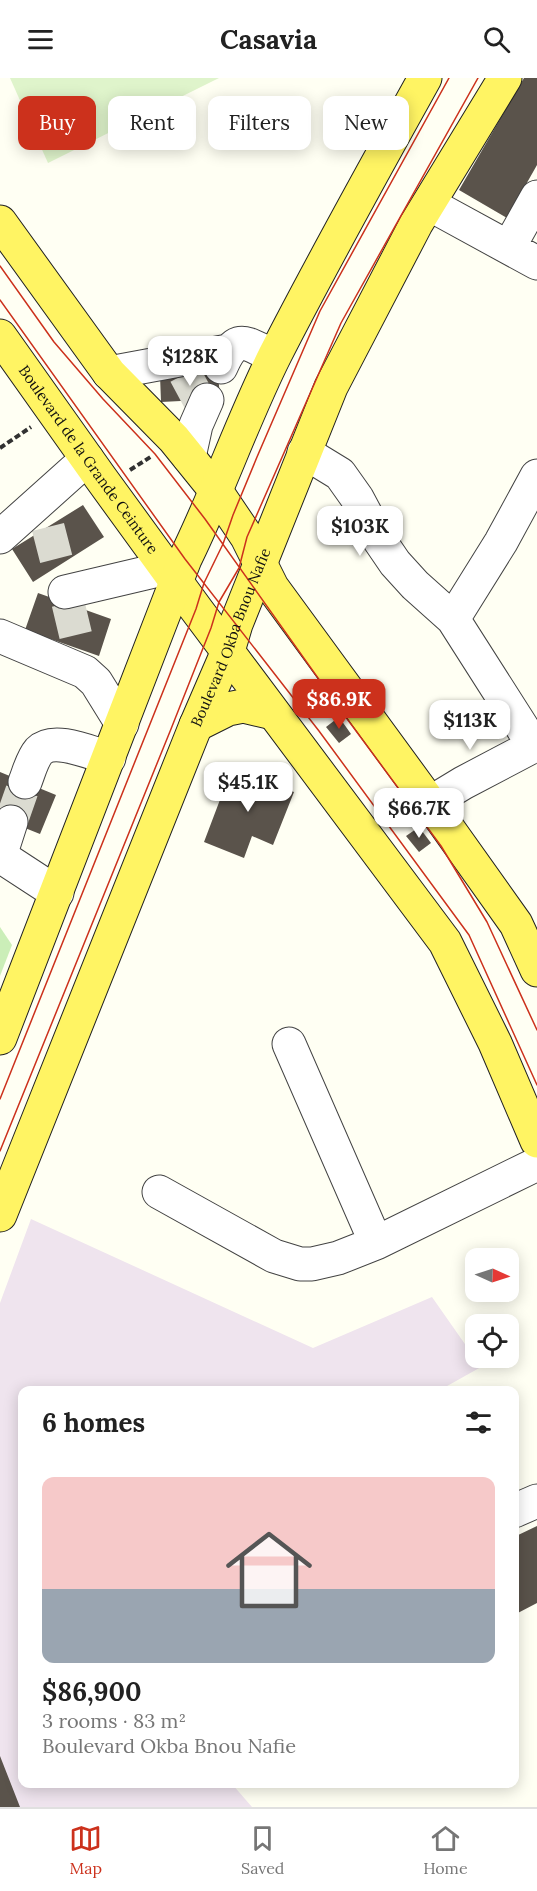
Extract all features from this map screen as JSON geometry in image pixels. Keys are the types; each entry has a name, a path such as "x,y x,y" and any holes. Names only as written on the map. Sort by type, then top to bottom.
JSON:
{"main road":[{"path":"0,1038 122,724 172,575 185,559 274,356 424,78"},
{"name":"Boulevard Okba Bnou Nafie","path":"0,1215 196,725 228,651 236,624 331,387 416,224 505,78"},
{"path":"0,222 109,373 166,431 216,491 247,537 272,587 430,803 526,922 536,968"},
{"name":"Boulevard de la Grande Ceinture","path":"0,336 273,713 445,942 495,1043 537,1141"},
{"path":"196,725 228,709 243,706 273,713"}],"street":[{"path":"509,247 537,197"},
{"path":"429,204 537,263"},
{"path":"189,457 203,381 232,346 244,343 274,356"},
{"path":"109,373 203,381"},
{"path":"304,453 340,474 357,498 380,542 415,585 453,619 536,745 430,803"},
{"path":"0,537 44,514 87,459"},
{"path":"453,619 501,542 537,476"},
{"path":"63,587 172,575"},
{"path":"0,636 82,661 122,724"},
{"path":"25,782 34,759 41,750 51,745 63,745 109,758"},
{"path":"10,822 2,850 5,859 57,893"},
{"path":"289,1044 376,1243"},
{"path":"159,1192 288,1262 300,1264 328,1262 376,1243 537,1164"},
{"path":"519,1508 537,1500"}],"path":[{"path":"0,448 34,424"}],"shaded area":[{"path":"31,1219 313,1348 432,1297 465,1344 465,1368 479,1368 447,1386 18,1386 18,1788 235,1788 252,1807 0,1807 0,1303"}],"green space":[{"path":"10,78 219,78 183,96 108,96 108,133 96,139 96,96 18,96"},
{"path":"42,150 74,150 48,163"},
{"path":"0,927 12,945 0,976"}],"building":[{"path":"524,78 537,78 537,165 507,218 459,190"},
{"path":"218,372 220,399 161,402 160,375"},
{"path":"83,505 104,537 33,582 12,549"},
{"path":"38,593 111,619 99,656 25,630"},
{"path":"315,684 327,700 315,709 303,693"},
{"path":"339,717 351,734 339,743 326,727"},
{"path":"232,768 294,792 273,845 252,836 244,858 204,842"},
{"path":"0,772 56,795 40,834 0,818"},
{"path":"393,792 406,809 393,818 381,802"},
{"path":"419,827 431,843 419,852 406,836"},
{"path":"537,1526 537,1603 519,1612 519,1535"},
{"path":"0,1756 20,1807 0,1807"}],"tunnel":[{"path":"185,374 199,400"},
{"path":"48,527 58,566"},
{"path":"68,603 79,649"},
{"path":"11,822 25,782"}],"tram line":[{"path":"0,1099 196,609 204,583 223,544 257,457 320,311 449,78"},
{"path":"0,1151 171,729 219,602 239,568 247,537 341,323 478,78"},
{"path":"0,266 54,342 155,454 205,519 441,846 487,922 537,1030"},
{"path":"0,300 185,559 319,731 469,935 537,1085"}]}
